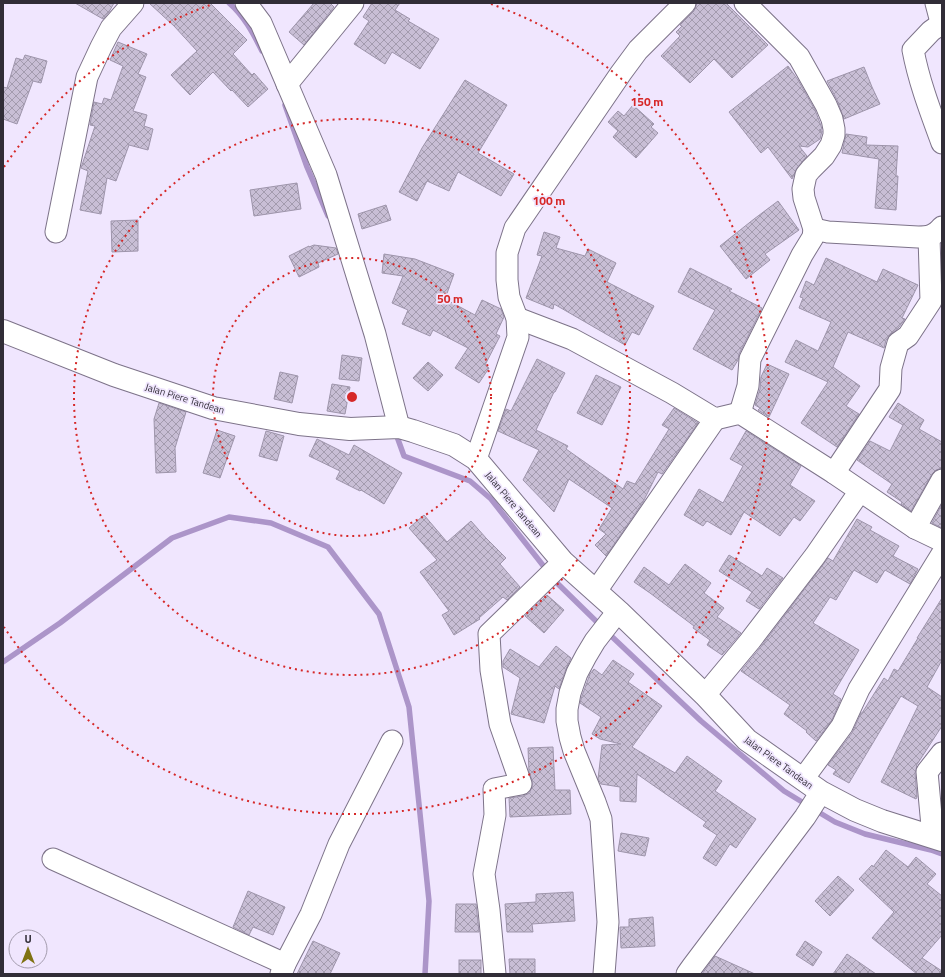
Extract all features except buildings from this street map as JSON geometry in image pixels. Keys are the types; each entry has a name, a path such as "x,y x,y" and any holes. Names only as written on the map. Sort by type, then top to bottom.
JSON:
{"street":[{"path":"56,232 87,77 111,28 133,3"},
{"path":"246,3 261,23 326,175 375,334 390,428"},
{"path":"287,84 353,3"},
{"path":"476,459 518,338 517,318 509,297 507,280 507,253 515,228 638,50 685,3"},
{"path":"740,413 748,386 750,359 813,236 813,223 806,208 804,198 803,188 806,175 824,156 834,135 832,119 826,105 800,57 745,3"},
{"path":"936,3 942,25 931,31 913,50 915,62 942,143"},
{"path":"814,229 828,232 907,237 936,232 931,302 908,336 898,343 891,368 890,389 834,473"},
{"path":"517,318 572,339 666,390 715,419"},
{"name":"Jalan Piere Tandean","path":"3,331 114,375 213,408 299,424 350,429 390,428 413,431 454,445 476,459 563,562 596,591 616,616 705,695 747,740 803,779 819,796 882,821 938,838"},
{"path":"596,591 715,419 740,413 834,473 915,528 942,541"},
{"path":"915,528 942,480"},
{"path":"705,695 750,641 815,556 860,491"},
{"path":"803,779 842,726 859,689 942,554"},
{"path":"495,974 484,874 495,815 494,789 521,784 500,724 491,670 489,634 563,562"},
{"path":"604,974 608,922 601,819 574,751 567,721 567,709 570,693 577,673 595,641 616,616"},
{"path":"53,859 283,969 311,914 339,844 392,741"},
{"path":"938,838 927,772 942,753"},
{"path":"687,974 739,902 805,817 819,796"}],"waterway":[{"path":"229,3 244,19 262,51"},
{"path":"285,105 307,167 328,216"},
{"path":"395,431 404,456 470,481 491,499 556,582 601,626"},
{"path":"3,662 60,623 172,538 229,517 271,523 328,547 379,614 409,707 429,901 425,974"},
{"path":"607,632 701,721 784,791 807,805"},
{"path":"815,810 835,822 865,834 942,854"}]}
